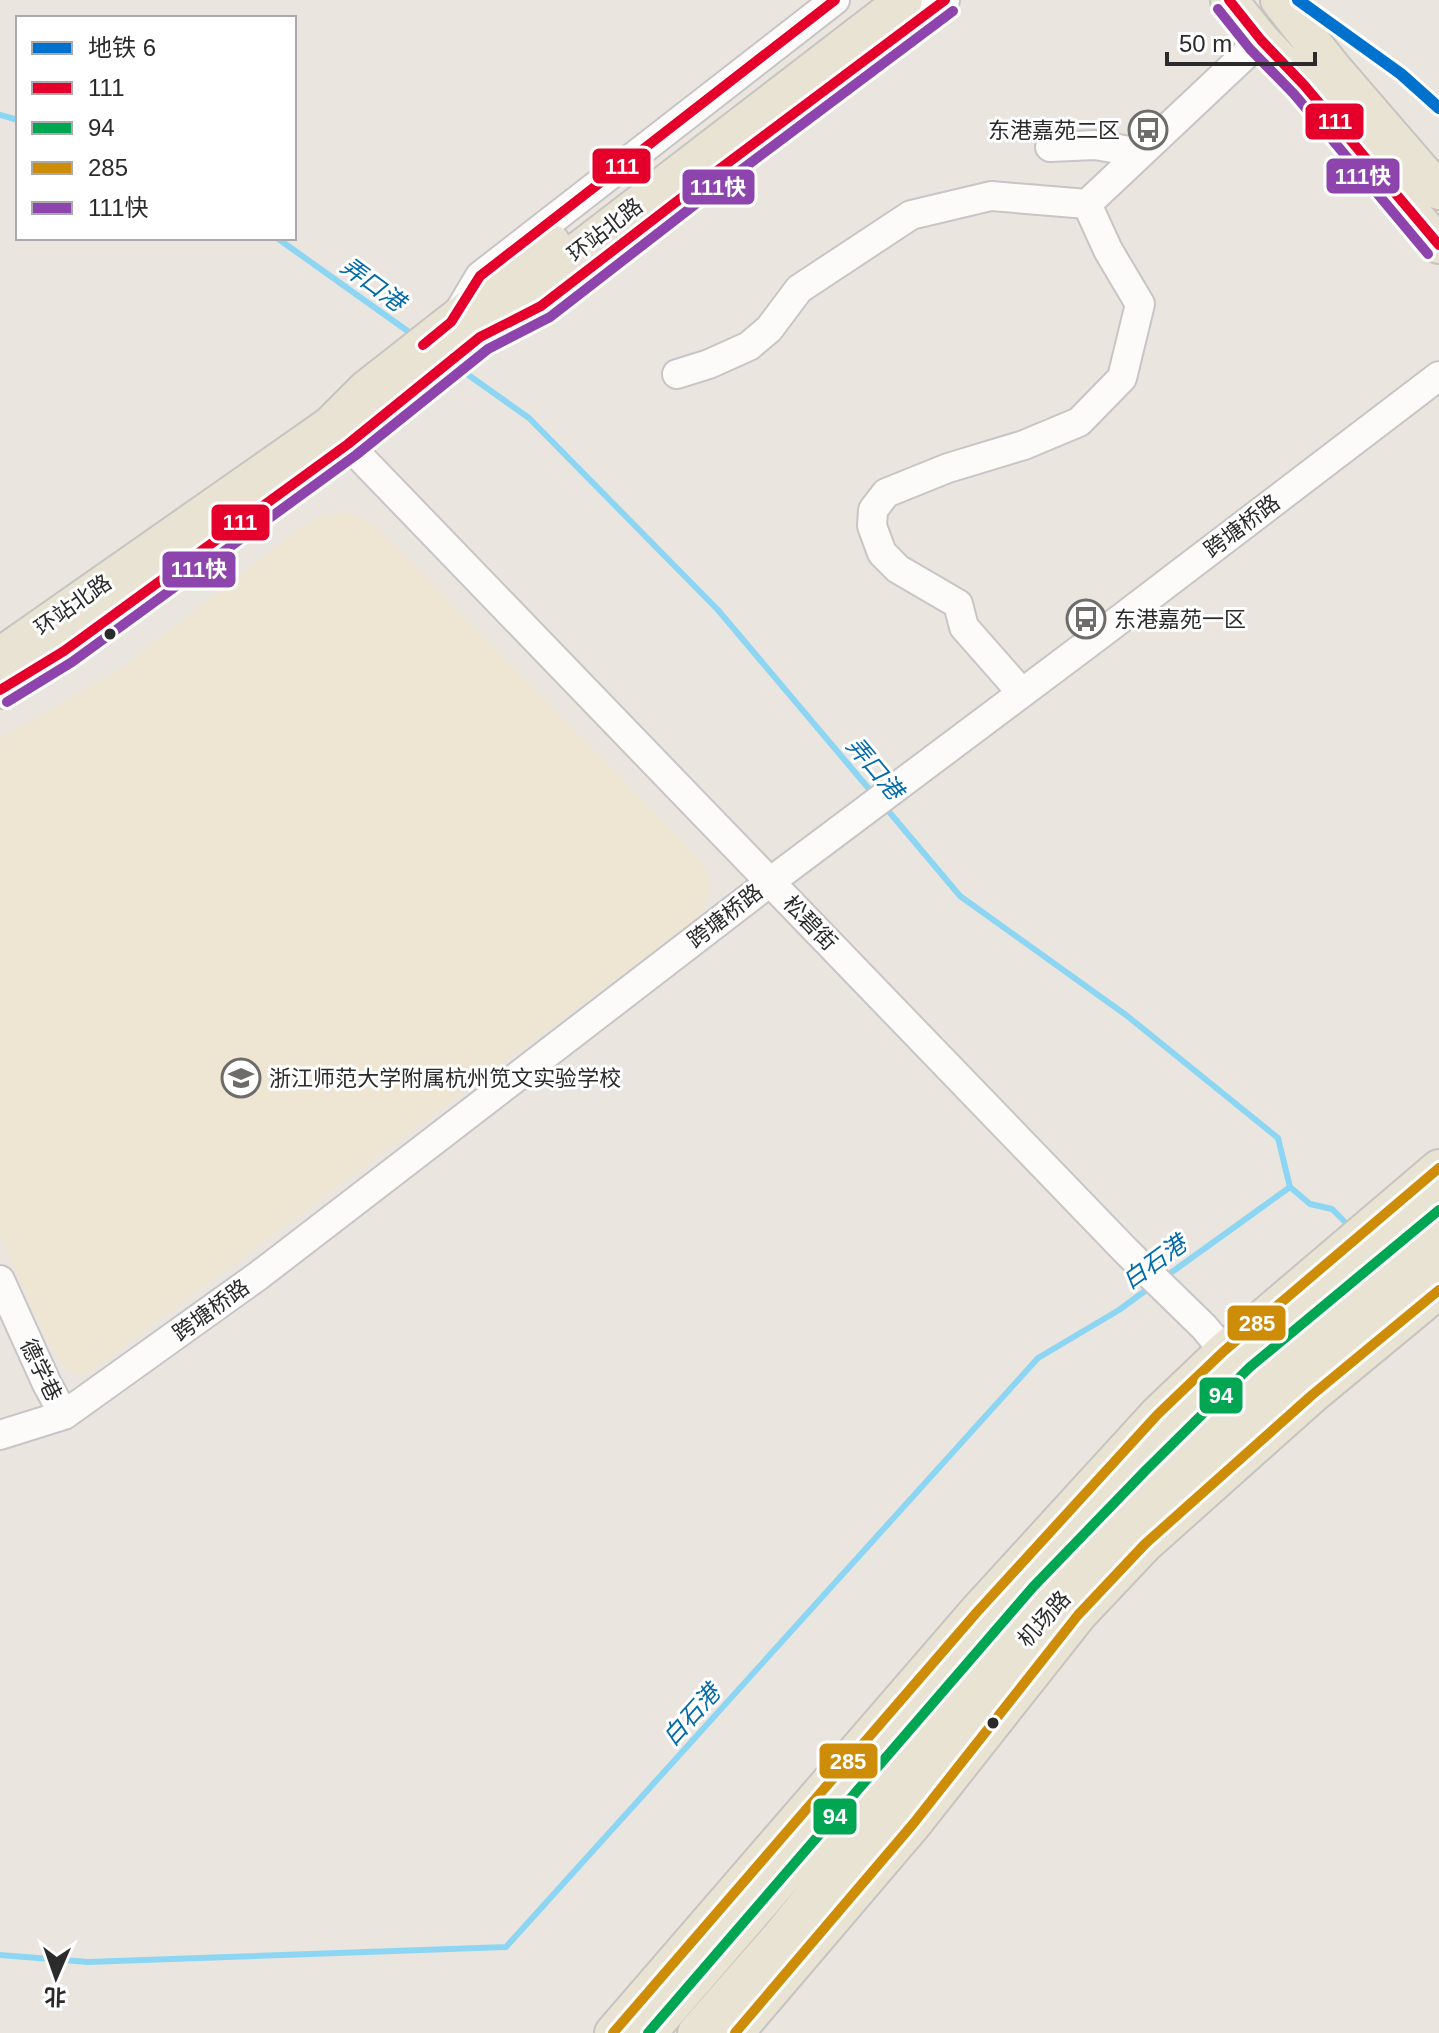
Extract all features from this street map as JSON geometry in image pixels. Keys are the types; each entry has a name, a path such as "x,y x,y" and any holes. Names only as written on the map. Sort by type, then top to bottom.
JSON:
{"main road":[{"name":"环站北路","path":"466,330 551,243 870,0"},
{"name":"环站北路","path":"0,690 64,651 339,435 466,330 562,263 904,0"},
{"path":"1229,0 1439,245"},
{"path":"1279,0 1439,191"},
{"name":"环站北路","path":"0,656 339,435"},
{"name":"机场路","path":"613,2033 860,1766 1135,1481 1250,1367 1350,1303 1422,1232 1439,1168"},
{"name":"机场路","path":"735,2033 913,1824 1078,1615 1305,1382 1350,1303 1422,1232"},
{"name":"机场路","path":"648,2033 860,1766 977,1612 1158,1414 1214,1339 1350,1303 1439,1290"},
{"name":"机场路","path":"696,2033 781,1936 1032,1630 1150,1505 1257,1403 1305,1382"},
{"path":"781,1936 830,1919"}],"street":[{"path":"466,330 480,276 835,0"},
{"path":"466,330 541,306 945,0"},
{"path":"677,374 749,346 769,329 799,289 911,215 991,196 1087,204 1261,40"},
{"path":"1050,147 1095,145 1141,153"},
{"path":"1022,693 964,627 958,604 898,569 882,553 872,526 873,510 886,493 948,468 1024,445 1079,422 1122,378 1140,304 1108,250 1087,204"},
{"name":"跨塘桥路","path":"0,1435 64,1415 258,1276 770,882 1439,376"},
{"name":"松碧街","path":"339,435 1214,1339"},
{"name":"德学巷","path":"0,1280 64,1415"}],"shaded area":[{"name":"浙江师范大学附属杭州笕文实验学校","path":"326,513 354,514 376,526 703,863 712,882 707,901 694,920 88,1373 72,1373 53,1352 0,1236 0,738 121,668 300,528"}],"waterway":[{"name":"弄口港","path":"0,115 16,119"},
{"name":"弄口港","path":"280,240 416,337"},
{"name":"弄口港","path":"460,369 529,418 718,610 875,796"},
{"name":"弄口港","path":"885,807 960,896 1126,1015 1278,1138 1290,1187 1310,1204 1332,1209 1350,1227"},
{"name":"白石港","path":"1165,1277 1290,1187"},
{"name":"白石港","path":"0,1955 88,1962 506,1947 1038,1358 1119,1310 1153,1285"}],"metro line":[{"name":"6","path":"1298,0 1401,74 1439,108"}],"transit line":[{"name":"111","path":"423,345 451,322 480,276 835,0"},
{"name":"111","path":"0,690 64,651 348,444 480,337 541,306 945,0"},
{"name":"111","path":"1229,0 1439,245"},
{"name":"111快","path":"1218,9 1428,254"},
{"name":"111快","path":"7,702 72,662 356,455 488,349 550,317 953,11"},
{"name":"285","path":"613,2033 977,1612 1158,1414 1224,1351 1439,1168"},
{"name":"94","path":"648,2033 1033,1587 1250,1367 1439,1210"},
{"name":"285","path":"735,2033 913,1824 1078,1615 1145,1544 1312,1395 1439,1290"}],"place":[{"name":"东港嘉苑二区","path":"1148,130"},
{"name":"东港嘉苑一区","path":"1086,619"},
{"name":"浙江师范大学附属杭州笕文实验学校","path":"241,1078"}]}
